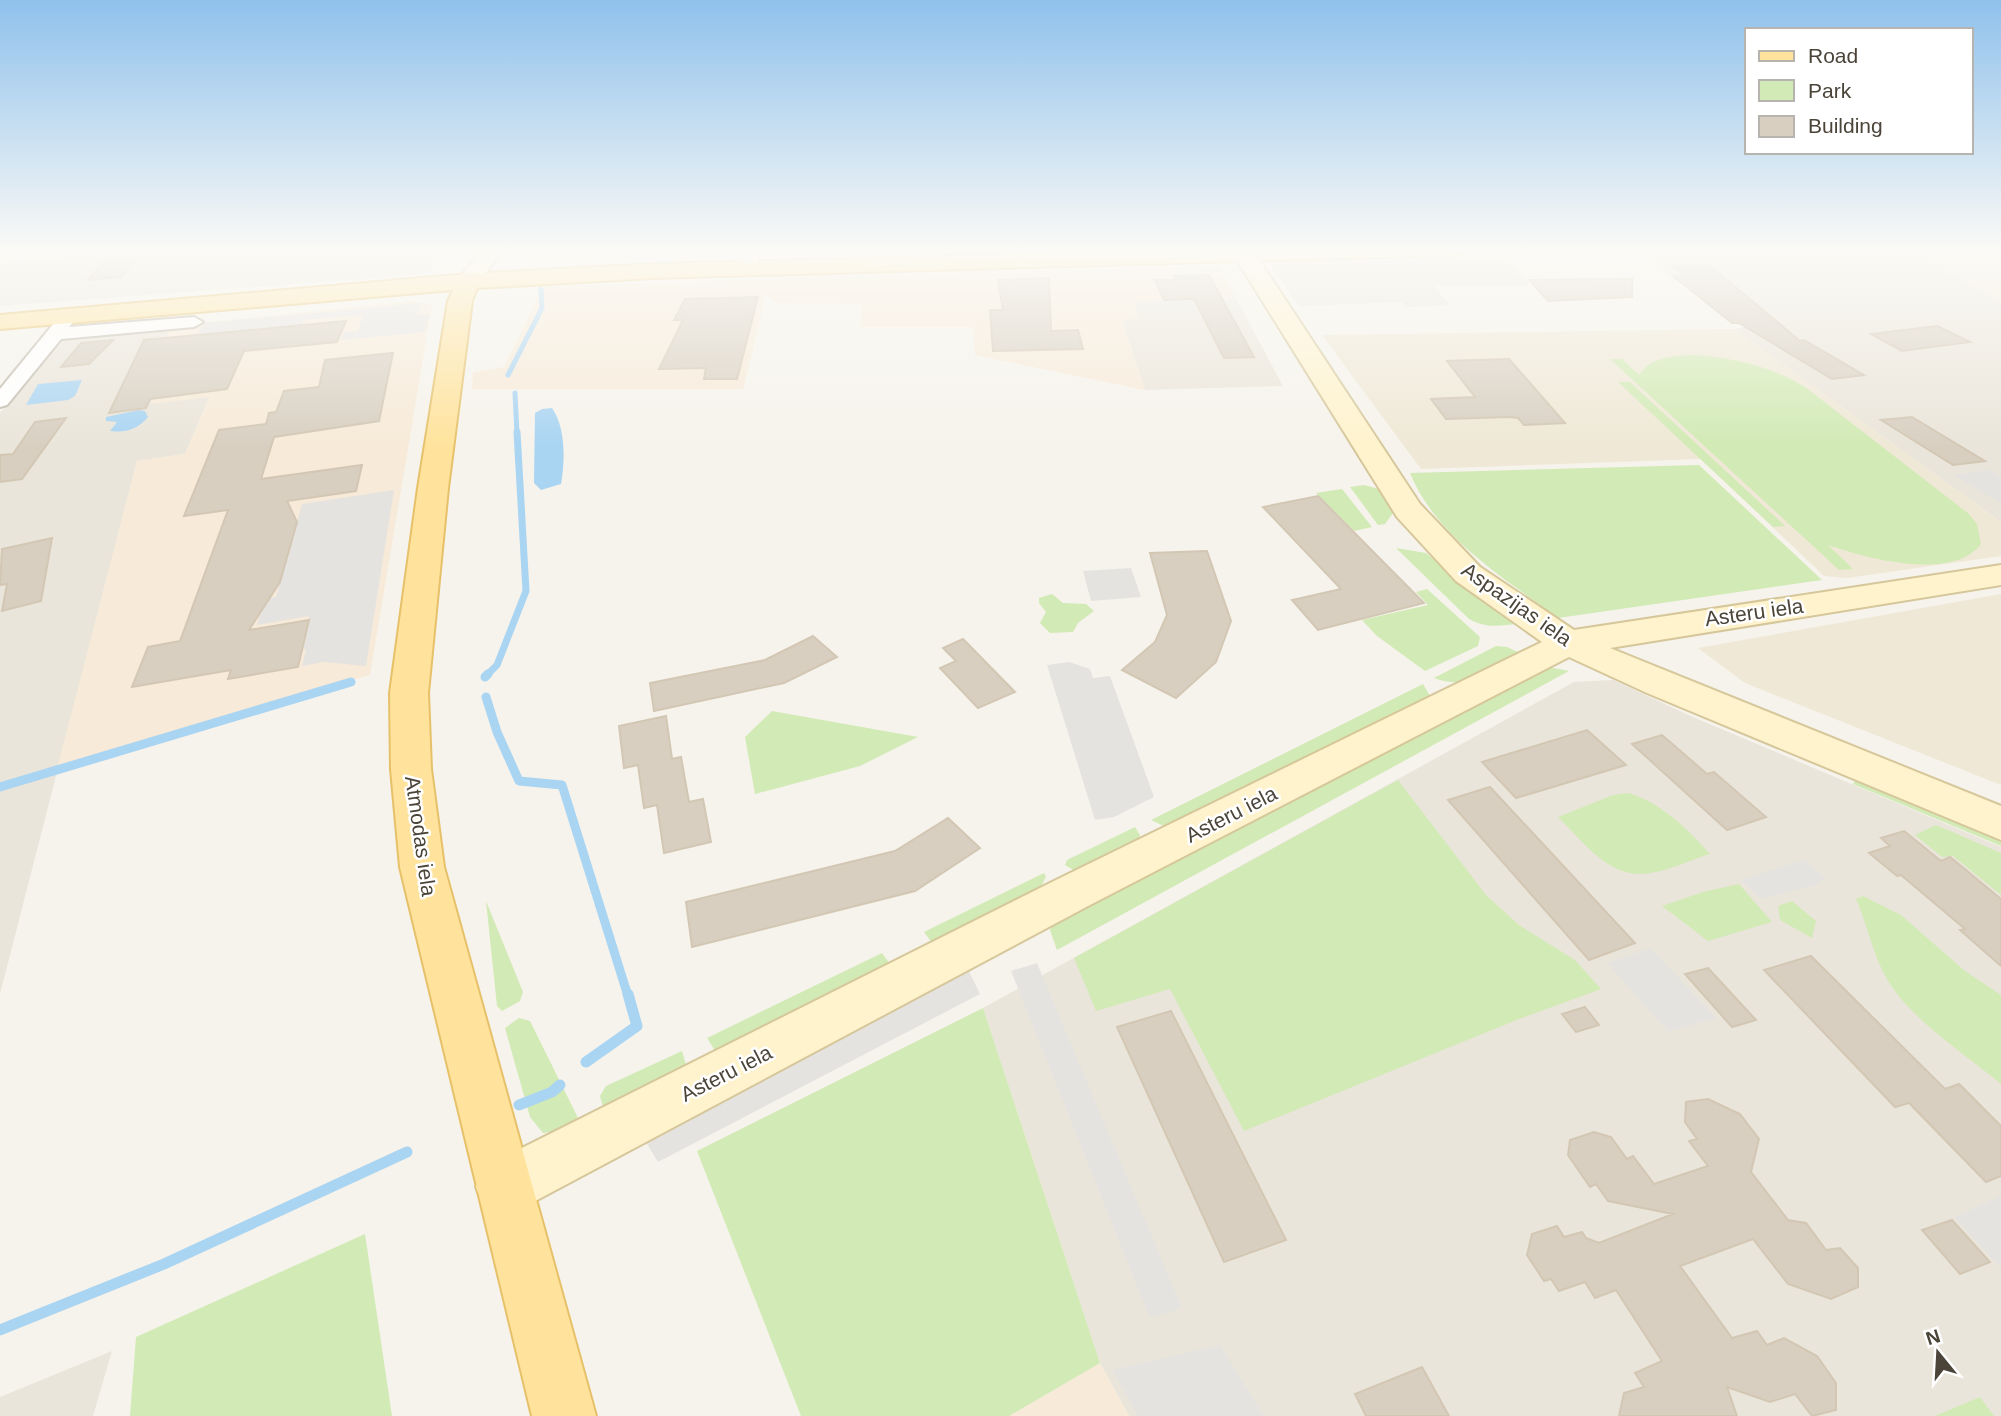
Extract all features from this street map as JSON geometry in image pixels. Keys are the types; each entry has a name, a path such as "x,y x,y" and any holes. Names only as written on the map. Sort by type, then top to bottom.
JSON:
{"main road":[{"path":"0,322 62,325 154,315"},
{"name":"Atmodas iela","path":"458,315 409,693 411,769 422,867 565,1416"}],"street":[{"name":"Aspazijas iela","path":"1283,315 1408,510 1468,574 1568,643 1660,684 2001,824"},
{"path":"0,401 62,325 194,322"},
{"name":"Asteru iela","path":"504,1187 1074,892 1568,643 2001,575"}],"shaded area":[{"path":"277,315 430,315 370,675 58,765 137,461 185,454 210,397 151,404 170,326"},
{"path":"290,315 362,315 303,320 302,325 197,334 204,323"},
{"path":"363,315 430,315 425,332 341,340 344,332 358,331"},
{"path":"529,315 761,315 743,389 472,389 473,372 504,367"},
{"path":"862,315 1138,315 1139,319 1122,321 1145,390 975,355 973,327 860,327"},
{"path":"1138,315 1245,315 1283,386 1145,390 1122,320 1139,318"},
{"path":"1769,315 2001,315 2001,522 1734,329 1776,321"},
{"path":"170,326 210,396 185,454 137,461 0,994 0,413 65,336"},
{"path":"1734,329 2001,522 2001,556 1847,578 1824,576 1701,459 1421,469 1322,335"},
{"path":"1989,470 2001,477 2001,503 1954,475"},
{"path":"394,490 366,666 324,662 302,666 306,649 302,649 309,616 257,625 264,599 276,597 302,504"},
{"path":"1131,568 1141,597 1091,601 1083,571"},
{"path":"2001,594 2001,785 1745,683 1698,648"},
{"path":"1069,662 1090,669 1093,678 1110,676 1154,797 1114,817 1095,820 1047,665"},
{"path":"1613,680 1695,718 2001,847 2001,1416 1129,1416 1100,1363 983,1008 1574,682"},
{"path":"1804,860 1825,878 1816,885 1761,899 1741,880"},
{"path":"1651,948 1716,1018 1668,1032 1607,963"},
{"path":"1037,963 1182,1308 1150,1318 1011,971"},
{"path":"966,965 980,994 658,1162 644,1139"},
{"path":"2001,1196 2001,1268 1954,1217"},
{"path":"1220,1345 1264,1416 1138,1416 1112,1370"},
{"path":"112,1351 93,1416 0,1416 0,1397"},
{"path":"1100,1363 1129,1416 1009,1416"}],"green space":[{"path":"1693,355 1752,364 1805,387 1969,514 1977,524 1981,544 1968,555 1950,562 1930,564 1885,560 1828,545 1853,569 1839,570 1610,359 1622,359 1639,375 1656,361"},
{"path":"1618,382 1630,382 1785,526 1773,527"},
{"path":"1699,465 1822,580 1558,618 1494,571 1454,536 1436,517 1410,473"},
{"path":"1364,485 1379,489 1393,513 1385,524 1378,525 1350,487"},
{"path":"1342,489 1372,527 1354,531 1316,493"},
{"path":"1396,548 1426,553 1515,624 1486,625 1469,619"},
{"path":"1427,589 1480,637 1478,646 1425,671 1377,636 1362,620 1428,605 1416,592"},
{"path":"1052,594 1063,603 1086,604 1094,611 1078,623 1073,632 1050,633 1040,623 1046,612 1039,603 1039,598"},
{"path":"1496,646 1507,647 1522,654 1469,681 1434,678"},
{"path":"1544,666 1569,671 1057,950 1050,930 1058,915"},
{"path":"1423,684 1430,696 1427,702 1166,827 1151,820"},
{"path":"772,711 918,737 860,766 755,794 745,737"},
{"path":"1398,780 1486,895 1519,925 1575,960 1601,989 1519,1019 1244,1131 1170,989 1096,1011 1074,958"},
{"path":"1855,780 1862,780 2001,838 2001,846 1853,784"},
{"path":"1628,793 1662,809 1710,854 1660,871 1630,873 1609,865 1600,858 1558,817 1613,795"},
{"path":"1936,825 2001,853 2001,895 1953,856 1942,857 1915,835"},
{"path":"1135,827 1140,835 1137,847 1075,871 1065,865 1067,860"},
{"path":"1044,873 1046,877 1031,905 932,943 924,932"},
{"path":"1739,884 1772,922 1708,941 1662,906 1703,892"},
{"path":"1863,896 1901,915 1965,971 2001,995 2001,1084 1939,1035 1897,994 1878,960 1856,899"},
{"path":"486,901 523,992 520,1001 502,1011 497,1006"},
{"path":"1792,901 1816,921 1812,938 1780,920 1778,906"},
{"path":"882,953 890,964 717,1054 707,1038"},
{"path":"983,1008 1100,1363 1009,1416 801,1416 697,1151"},
{"path":"519,1018 530,1021 583,1128 543,1133 530,1117 505,1028"},
{"path":"682,1051 686,1065 677,1081 606,1118 600,1096 606,1086"},
{"path":"365,1234 392,1416 130,1416 136,1337"},
{"path":"1980,1397 1994,1416 1935,1416"}],"water":[{"path":"82,380 75,396 68,400 26,405 38,384"},
{"path":"552,408 562,435 564,455 561,484 541,490 534,483 535,413"},
{"path":"145,411 148,417 140,425 126,431 110,431 117,422 106,421 106,417"}],"building":[{"path":"677,315 753,315 737,379 704,379 706,368 659,369 683,320 674,320"},
{"path":"990,315 1050,315 1051,331 1078,330 1083,349 993,351"},
{"path":"1202,315 1231,315 1254,357 1224,358"},
{"path":"1722,315 1769,315 1800,341 1804,340 1864,375 1832,379 1739,323 1732,323"},
{"path":"346,321 337,342 244,351 227,389 150,399 146,408 109,413 144,340"},
{"path":"1937,326 1970,342 1902,351 1871,334"},
{"path":"113,340 89,364 61,367 81,343"},
{"path":"393,353 379,421 274,437 261,479 362,465 356,491 287,501 297,522 280,582 249,630 309,620 298,667 228,679 231,670 132,687 148,647 180,641 228,510 184,516 219,430 266,424 269,413 276,412 284,391 319,387 325,360"},
{"path":"1509,359 1565,423 1524,425 1518,418 1510,417 1446,419 1431,399 1475,397 1447,361"},
{"path":"1912,417 1985,461 1953,465 1881,420"},
{"path":"66,418 22,479 0,482 0,455 13,454 35,422"},
{"path":"1318,496 1424,603 1318,630 1292,600 1341,589 1263,507"},
{"path":"52,538 41,601 2,611 7,584 0,585 2,549"},
{"path":"1207,551 1231,621 1216,662 1176,698 1122,670 1155,642 1167,615 1150,553"},
{"path":"813,636 837,657 784,683 654,711 650,683 765,660"},
{"path":"963,639 1015,692 978,708 940,668 956,661 943,648"},
{"path":"666,716 672,759 681,757 689,802 703,799 711,842 664,853 657,805 644,808 638,765 624,768 619,726"},
{"path":"1587,730 1626,765 1516,798 1482,762"},
{"path":"1662,735 1707,774 1714,772 1766,817 1727,830 1632,744"},
{"path":"1490,787 1635,943 1589,960 1448,800"},
{"path":"948,818 980,848 915,891 692,947 686,902 895,851"},
{"path":"1904,831 1941,861 1950,857 2001,899 2001,966 1960,930 1965,929 1901,875 1897,876 1869,853 1890,846 1881,838"},
{"path":"1811,956 1945,1089 1959,1084 2001,1126 2001,1176 1986,1182 1909,1103 1895,1107 1764,970"},
{"path":"1708,968 1756,1020 1732,1027 1685,974"},
{"path":"1585,1007 1599,1025 1576,1032 1562,1014"},
{"path":"1171,1011 1286,1240 1224,1262 1117,1027"},
{"path":"1708,1099 1740,1114 1759,1139 1751,1172 1788,1220 1806,1223 1826,1250 1840,1248 1858,1268 1858,1287 1831,1299 1788,1284 1753,1239 1680,1266 1732,1338 1757,1331 1767,1345 1784,1338 1817,1356 1836,1383 1836,1410 1812,1416 1795,1394 1770,1402 1727,1387 1737,1416 1619,1416 1624,1393 1644,1387 1635,1373 1662,1361 1616,1290 1595,1298 1585,1282 1559,1291 1551,1279 1544,1281 1527,1255 1532,1234 1557,1226 1564,1237 1582,1232 1586,1238 1599,1243 1673,1214 1608,1201 1596,1184 1590,1187 1568,1155 1570,1140 1594,1132 1611,1137 1627,1159 1633,1156 1654,1184 1708,1166 1689,1141 1697,1139 1685,1122 1686,1102"},
{"path":"1952,1220 1990,1262 1960,1274 1922,1230"},
{"path":"1422,1367 1449,1416 1366,1416 1355,1394"}],"waterway":[{"path":"508,375 538,315"},
{"path":"515,393 517,434"},
{"path":"485,677 497,665 526,591 517,432"},
{"path":"0,787 351,682"},
{"path":"486,697 497,732 519,781 562,785 628,996"},
{"path":"586,1062 637,1026 628,994"},
{"path":"519,1105 552,1092 560,1085"},
{"path":"0,1330 164,1264 407,1152"}]}
